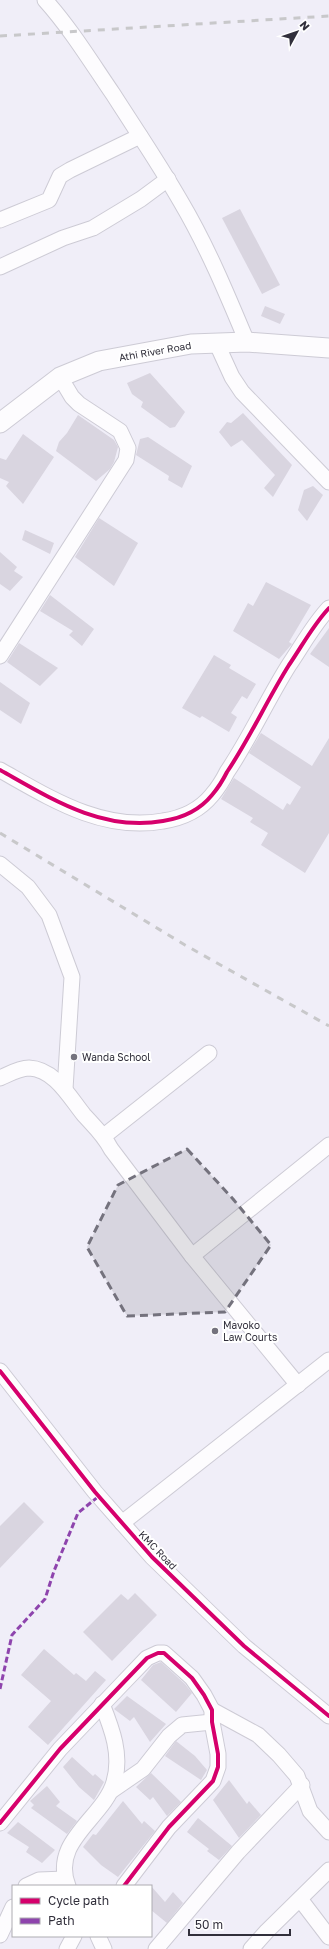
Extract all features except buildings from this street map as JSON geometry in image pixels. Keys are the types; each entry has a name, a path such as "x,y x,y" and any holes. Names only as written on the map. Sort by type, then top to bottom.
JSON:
{"main road":[{"name":"Athi River Road","path":"0,424 60,377 99,361 165,347 216,342 247,342 329,348"}],"street":[{"path":"45,0 63,22 140,136 182,202 219,275 247,342"},
{"path":"0,220 49,200 60,176 140,136"},
{"path":"0,267 63,238 93,228 141,199 168,179"},
{"path":"216,342 232,377 242,392 329,482"},
{"path":"0,656 126,460 128,448 120,431 79,404 72,397 60,377"},
{"path":"0,770 72,808 108,821 122,823 156,823 176,819 190,814 200,808 213,794 236,760 278,682 316,624 329,608"},
{"path":"0,864 28,887 49,915 72,977 65,1089"},
{"path":"104,1136 208,1053"},
{"path":"0,1078 30,1068 44,1073 65,1089 84,1114 104,1136 111,1149 192,1256 298,1385"},
{"path":"192,1256 329,1145"},
{"path":"122,1523 329,1360"},
{"name":"KMC Road","path":"0,1371 95,1492 152,1557 244,1646 329,1716"},
{"path":"0,1823 60,1748 147,1658 158,1653 170,1657 192,1678 204,1695 212,1716 218,1754 218,1768 213,1781 169,1826 125,1885"},
{"path":"28,1885 39,1880 67,1882 69,1848 76,1836 111,1791 115,1781 117,1753 115,1739 102,1704"},
{"path":"111,1791 143,1769 169,1736 182,1724 212,1716 258,1735 297,1776 302,1785 310,1811 329,1832"},
{"path":"156,1949 238,1852 302,1785"},
{"path":"251,1949 266,1930 329,1870"},
{"path":"300,1899 329,1937"},
{"path":"0,1935 12,1909"},
{"path":"67,1949 73,1937"},
{"path":"98,1937 104,1949"}],"highlighted area":[{"path":"187,1149 233,1199 271,1245 225,1312 127,1316 87,1247 118,1185"}],"railway":[{"path":"0,36 329,16"},
{"path":"0,833 185,945 329,1026"}],"marked path":[{"path":"0,1689 12,1635 45,1599 54,1571 78,1513 99,1496"}],"cycle path":[{"path":"0,770 57,801 98,817 119,822 141,823 170,820 184,816 207,801 218,787 289,665 313,628 329,608"},
{"path":"0,1371 95,1492 152,1557 244,1646 329,1716"},
{"path":"0,1823 60,1749 147,1658 158,1653 164,1653 192,1678 212,1710 212,1722 218,1754 218,1767 213,1781 169,1827 125,1885"}],"place":[{"name":"Wanda School","path":"74,1057"},
{"name":"Mavoko Law Courts","path":"215,1331"}]}
